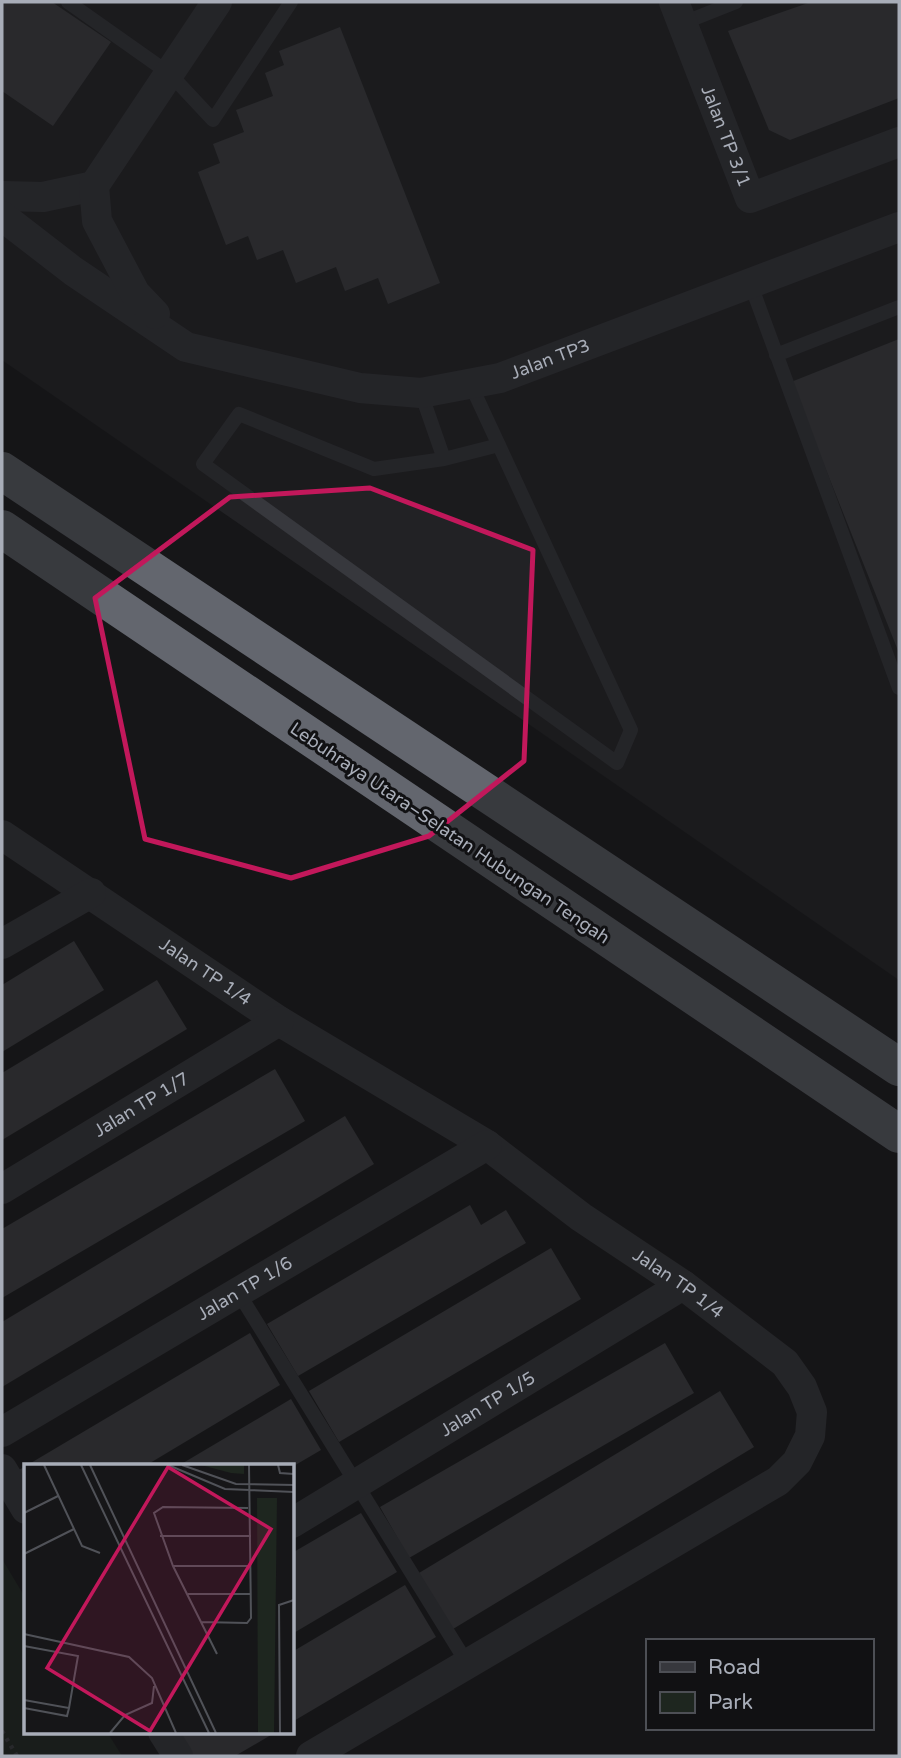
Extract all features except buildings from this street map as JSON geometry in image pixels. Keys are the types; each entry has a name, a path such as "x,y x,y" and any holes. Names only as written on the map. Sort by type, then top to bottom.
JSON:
{"highway":[{"path":"2,471 899,1067"},
{"name":"Lebuhraya Utara–Selatan Hubungan Tengah","path":"2,529 899,1134"}],"street":[{"path":"186,347 129,282 97,221 94,186 217,2"},
{"name":"Jalan TP 3/1","path":"678,13 750,198 899,142"},
{"path":"2,197 43,197 94,186"},
{"name":"Jalan TP3","path":"2,216 73,271 186,347 360,388 421,393 500,378 899,227"},
{"name":"Jalan TP 1/4","path":"2,835 279,1021 487,1145 581,1217 683,1285 785,1363 802,1387 812,1412 810,1436 797,1462 778,1481 311,1756"},
{"path":"2,944 91,893"},
{"name":"Jalan TP 1/7","path":"2,1189 279,1021"},
{"name":"Jalan TP 1/6","path":"2,1432 487,1145"},
{"name":"Jalan TP 1/5","path":"294,1522 683,1285"},
{"path":"2,1469 24,1506"},
{"path":"164,1734 178,1756"}],"lane":[{"path":"68,2 170,74 213,120 291,2"},
{"path":"678,13 736,2"},
{"path":"751,285 899,688"},
{"path":"776,355 899,307"},
{"path":"470,383 499,445 631,730 617,763 202,464 239,414 374,469 444,459 499,445"},
{"path":"421,393 444,459"},
{"path":"238,1292 467,1663"}],"path":[{"path":"2,1731 17,1756"}],"highlighted area":[{"path":"370,488 533,550 524,761 429,836 291,878 145,839 95,598 230,497"}],"shaded area":[{"path":"2,2 899,2 899,980 2,360"}],"green space":[{"path":"2,1559 24,1596 24,1734 108,1734 122,1756 2,1756"}]}
